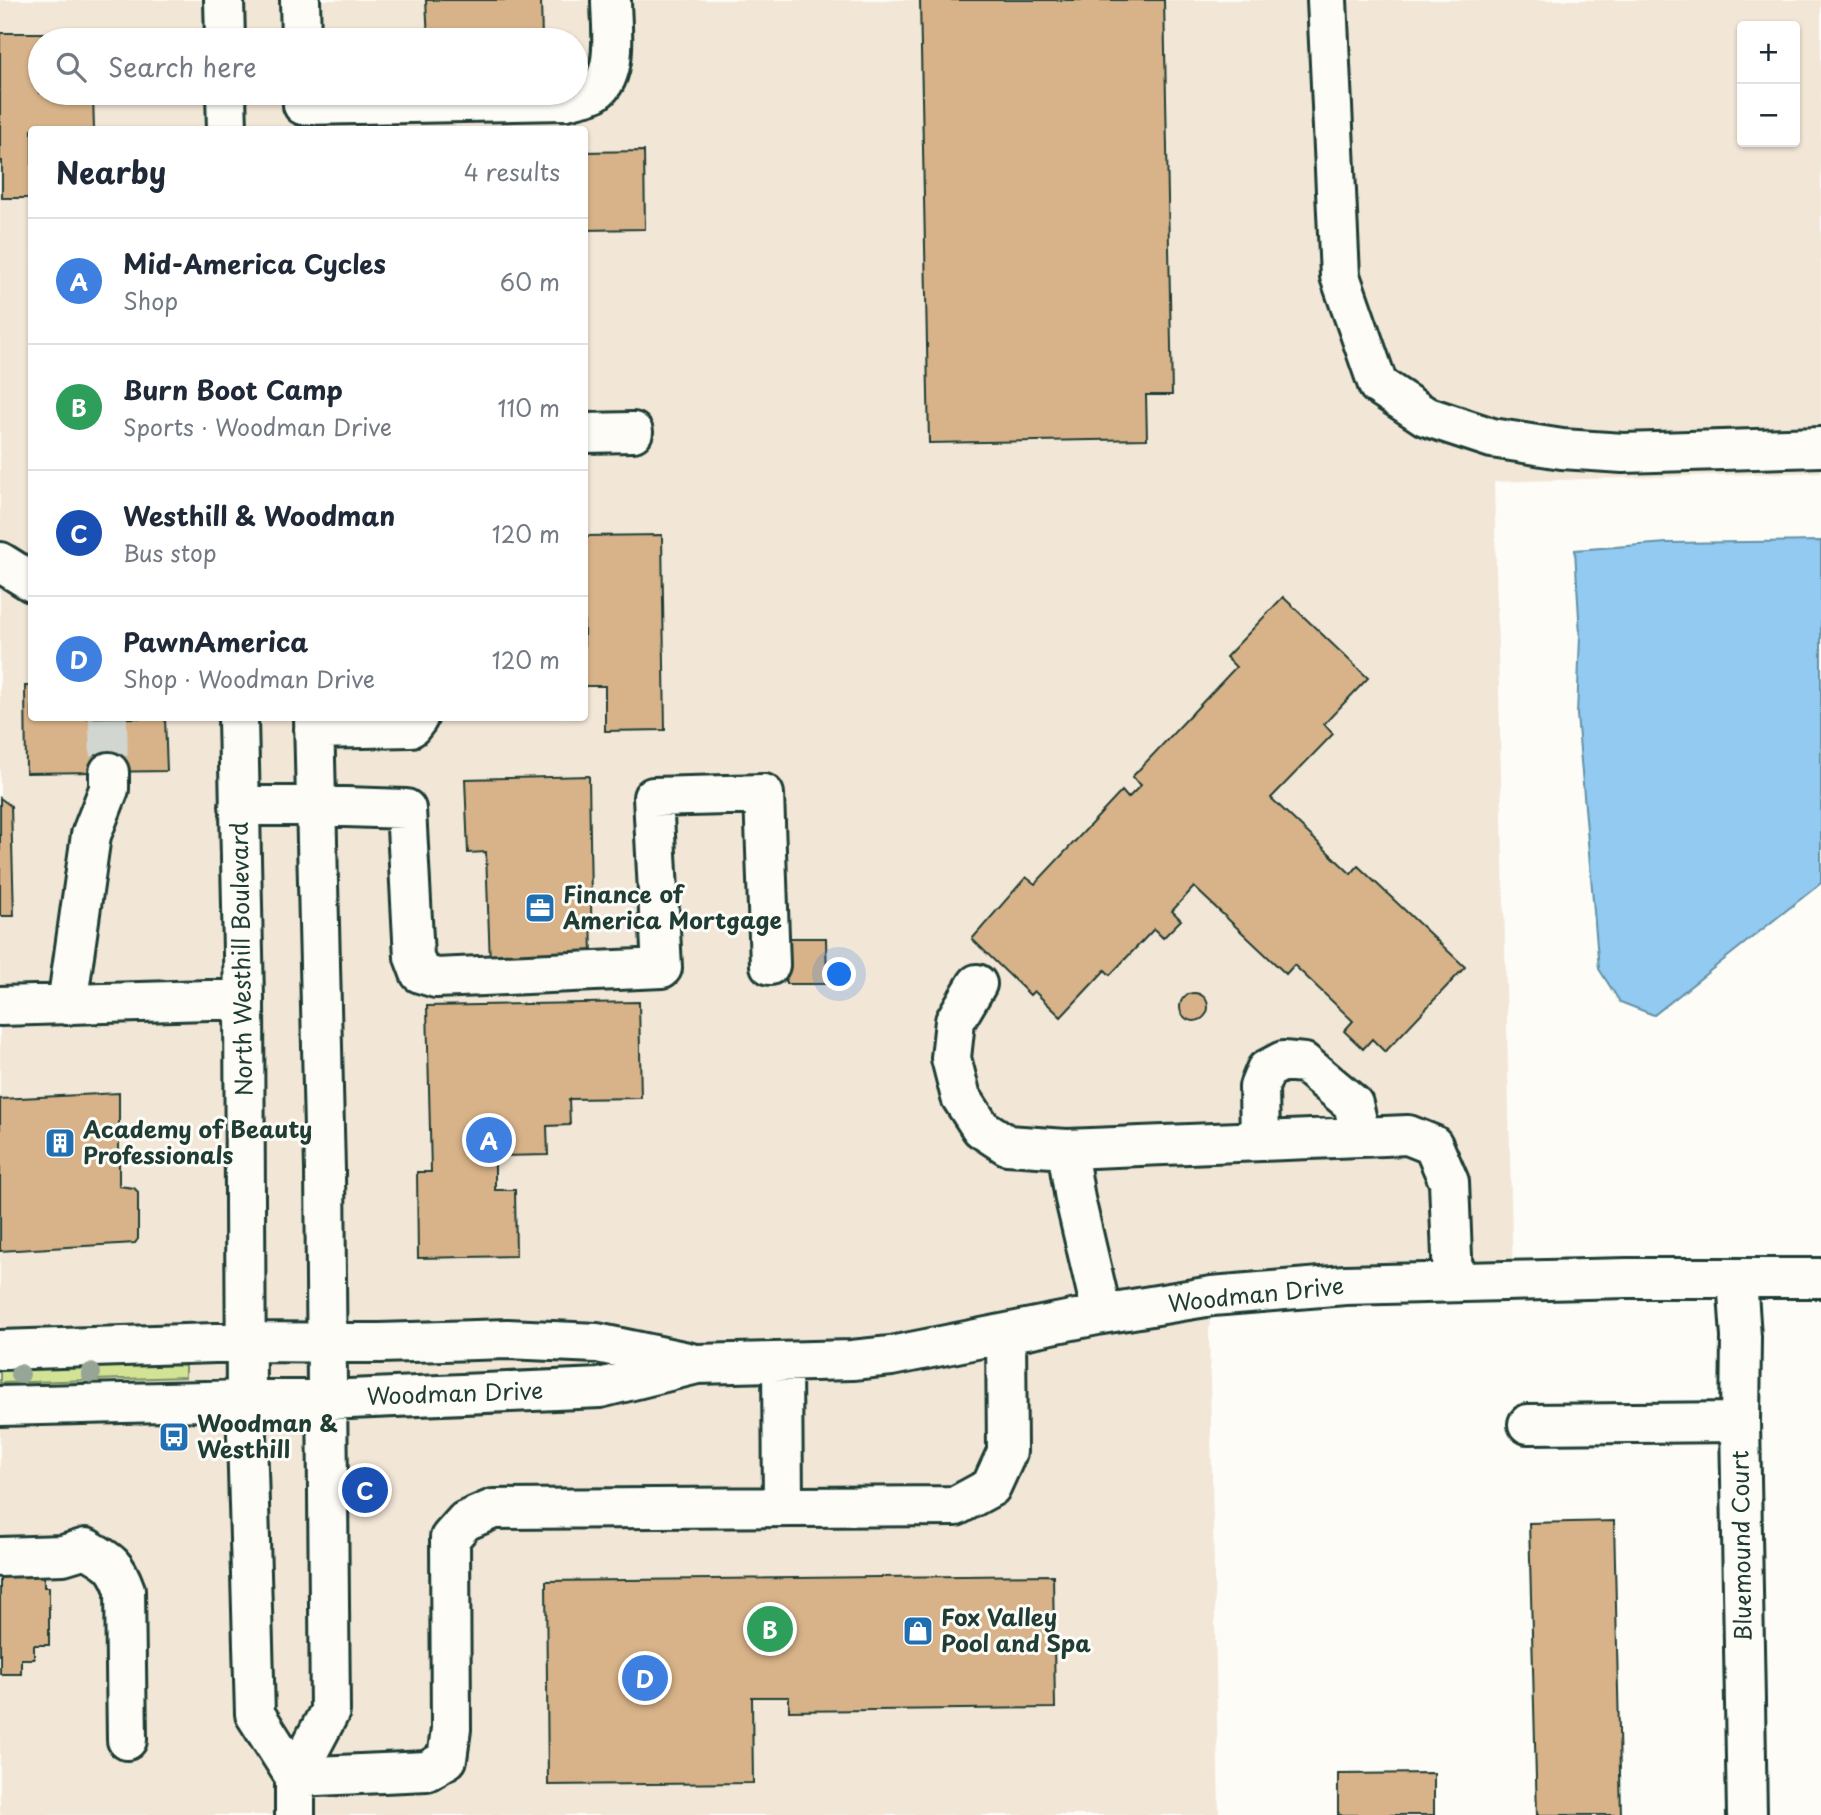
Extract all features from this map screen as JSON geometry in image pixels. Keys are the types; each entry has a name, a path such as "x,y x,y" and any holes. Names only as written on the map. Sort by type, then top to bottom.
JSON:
{"street":[{"path":"224,0 225,28"},
{"path":"300,0 301,28"},
{"path":"588,94 594,92 606,80 612,64 611,0"},
{"path":"1327,0 1340,276 1378,385 1425,416 1492,438 1562,449 1623,453 1821,447"},
{"path":"226,105 227,126"},
{"path":"303,109 420,105"},
{"path":"588,433 633,432"},
{"name":"North Westhill Boulevard","path":"238,721 244,999 246,1400 255,1714 295,1777"},
{"path":"295,1815 295,1777 330,1711 325,1170 314,724 411,727 416,721"},
{"path":"68,1005 91,835 109,789 109,772"},
{"path":"239,806 406,809 414,957 421,974 436,978 662,968 653,797 764,793 770,965"},
{"path":"977,984 955,1021 951,1058 961,1097 981,1128 1007,1145 1068,1149 1408,1135 1433,1145 1448,1182 1453,1281"},
{"path":"0,1006 244,999"},
{"path":"1260,1141 1259,1087 1266,1070 1283,1061 1304,1063 1353,1104 1359,1137"},
{"path":"1068,1149 1075,1199 1102,1314"},
{"name":"Woodman Drive","path":"0,1406 327,1400 600,1388 696,1364 852,1360 891,1356 1102,1314 1212,1296 1345,1286 1627,1278 1821,1278"},
{"name":"Bluemound Court","path":"1737,1278 1741,1337 1747,1815"},
{"path":"295,1777 427,1771 447,1759 451,1729 450,1538 465,1521 493,1509 956,1506 991,1487 1007,1452 1006,1335"},
{"name":"Woodman Drive","path":"0,1350 246,1342 380,1343 507,1339 597,1343 696,1364"},
{"path":"782,1362 783,1507"},
{"path":"1528,1424 1740,1422"},
{"path":"0,1531 62,1532 111,1562 120,1576 125,1590 127,1740"},
{"path":"0,1558 63,1555 86,1548"}],"shaded area":[{"path":"0,0 1821,0 1821,472 1494,482 1513,1280 1212,1297 1209,1331 1219,1815 0,1815"}],"green space":[{"path":"185,1366 185,1377 0,1383 0,1370"}],"water":[{"path":"1821,541 1821,883 1654,1015 1620,1002 1599,969 1577,715 1580,635 1575,550 1667,543"}],"building":[{"path":"426,0 541,0 542,28 427,28"},
{"path":"920,0 1164,0 1172,395 1146,395 1147,439 929,443"},
{"path":"0,33 28,33 28,105 93,105 94,126 28,126 28,198 2,198"},
{"path":"644,151 645,229 588,230 588,152"},
{"path":"662,535 665,730 605,731 605,686 588,686 588,536"},
{"path":"1283,597 1368,678 1324,724 1333,734 1271,798 1351,874 1358,866 1465,967 1385,1052 1372,1039 1363,1049 1344,1031 1353,1021 1294,965 1286,974 1194,887 1172,911 1181,920 1163,938 1154,929 1110,975 1105,970 1061,1017 1034,991 1030,995 972,939 1026,877 1035,884 1122,791 1128,798 1141,785 1132,777 1236,667 1226,657"},
{"path":"25,686 28,686 28,721 165,721 167,771 26,773"},
{"name":"Finance of America Mortgage","path":"589,776 592,962 490,963 486,852 468,853 465,779"},
{"path":"0,798 11,806 14,916 0,916"},
{"path":"786,938 826,938 827,984 786,984"},
{"path":"1194,993 1204,997 1208,1007 1204,1017 1194,1021 1184,1017 1180,1007 1184,997"},
{"path":"639,1002 641,1098 569,1099 570,1125 547,1126 548,1155 495,1156 495,1190 515,1190 516,1256 418,1258 417,1172 431,1172 427,1006"},
{"name":"Academy of Beauty Professionals","path":"119,1093 119,1186 134,1188 138,1192 138,1239 135,1243 0,1251 0,1099"},
{"path":"1614,1521 1621,1815 1537,1815 1529,1523"},
{"path":"0,1575 44,1575 44,1587 49,1587 49,1645 34,1645 34,1659 21,1659 21,1674 0,1674"},
{"path":"1053,1575 1055,1708 789,1711 789,1697 752,1697 753,1783 548,1785 546,1581"},
{"path":"1434,1773 1434,1815 1338,1815 1338,1774"}],"tunnel":[{"path":"108,721 109,772"}],"place":[{"name":"Finance of America Mortgage","path":"540,908"},
{"name":"Mid-America Cycles","path":"489,1140"},
{"name":"Academy of Beauty Professionals","path":"60,1143"},
{"name":"Woodman & Westhill","path":"174,1437"},
{"name":"Westhill & Woodman","path":"365,1490"},
{"name":"Burn Boot Camp","path":"770,1629"},
{"name":"Fox Valley Pool and Spa","path":"918,1631"},
{"name":"PawnAmerica","path":"645,1678"}]}
